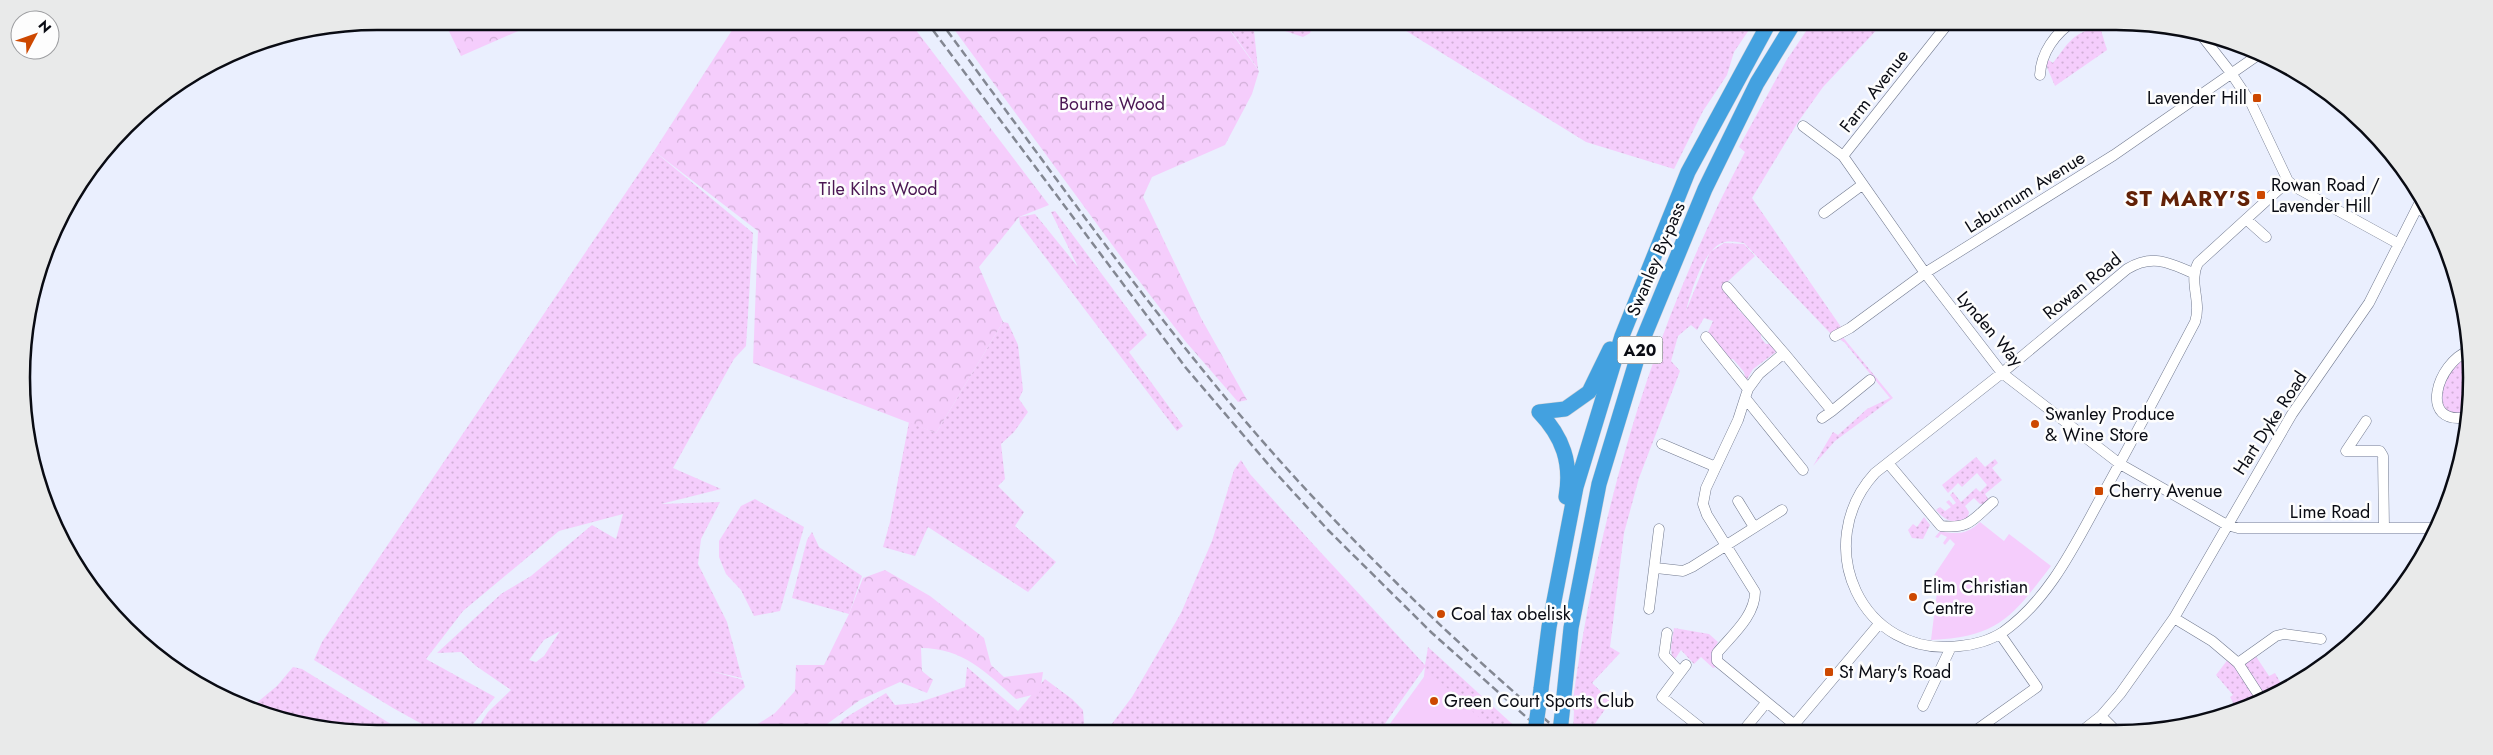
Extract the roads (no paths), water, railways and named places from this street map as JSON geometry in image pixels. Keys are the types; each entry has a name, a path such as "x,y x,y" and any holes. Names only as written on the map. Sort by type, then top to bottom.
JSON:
{"highway":[{"name":"Swanley By-pass","path":"1536,725 1542,674 1576,487 1622,336 1688,172 1765,30"},
{"name":"Swanley By-pass","path":"1561,725 1571,628 1598,484 1643,339 1705,189 1757,83 1789,30"},
{"path":"1542,674 1540,644 1568,481 1561,440 1539,412 1565,410 1589,392 1656,253"}],"street":[{"name":"Farm Avenue","path":"1843,156 1943,30"},
{"path":"2040,75 2041,61 2052,41 2061,30"},
{"path":"2207,43 2251,103 2288,181 2297,188 2399,244"},
{"name":"Laburnum Avenue","path":"1835,336 1850,328 1925,273 2114,155 2253,58"},
{"name":"Lynden Way","path":"1803,126 1843,156 1925,273 2002,372 2120,464 2227,525"},
{"path":"2002,372 1870,478 1857,496 1849,515 1845,535 1846,558 1851,579 1859,598 1879,624 1917,644 1951,648 1977,643 2000,634 2031,606 2058,573 2073,551 2196,322 2199,311 2193,273 2198,263 2288,181"},
{"path":"1824,213 1862,184"},
{"name":"Hart Dyke Road","path":"2090,725 2101,716 2120,694 2174,618 2292,414 2369,302 2417,208"},
{"path":"2247,220 2266,237"},
{"name":"Rowan Road","path":"2002,372 2137,263 2158,259 2193,273"},
{"path":"1727,287 1832,411"},
{"path":"1706,337 1803,470"},
{"path":"1784,353 1759,374 1747,394 1738,420 1706,488 1703,504 1707,515 1753,586 1755,603 1752,611 1718,653 1717,661 1766,704 1794,725"},
{"path":"2460,418 2453,419 2446,416 2440,411 2436,402 2445,370 2450,362 2462,355"},
{"path":"1822,418 1870,380"},
{"path":"2366,421 2346,451 2380,451 2383,456 2384,528"},
{"path":"1662,444 1716,467"},
{"path":"1888,463 1941,526 1958,528 1970,523 1993,502"},
{"path":"1738,501 1754,527"},
{"path":"1656,568 1682,571 1692,567 1782,510"},
{"name":"Lime Road","path":"2227,525 2238,528 2428,528"},
{"path":"1649,609 1660,529"},
{"path":"2174,618 2212,641 2238,663 2258,694"},
{"path":"1800,725 1879,624"},
{"path":"1667,633 1664,655 1683,669 1662,697 1697,725"},
{"path":"1983,725 2037,687 2000,634"},
{"path":"2238,663 2276,636 2284,634 2321,638"},
{"path":"1923,706 1951,648"},
{"path":"1748,725 1766,704"},
{"path":"2101,716 2110,725"}],"railway":[{"path":"933,30 1186,368 1274,471 1328,530 1432,633 1535,725"},
{"path":"947,30 1135,284 1258,436 1293,476 1403,590 1480,662 1552,725"}],"place":[{"name":"Lavender Hill","path":"2257,98"},
{"name":"Rowan Road / Lavender Hill","path":"2261,195"},
{"name":"Swanley Produce & Wine Store","path":"2035,424"},
{"name":"Cherry Avenue","path":"2099,491"},
{"name":"Elim Christian Centre","path":"1913,597"},
{"name":"Coal tax obelisk","path":"1441,614"},
{"name":"St Mary's Road","path":"1829,672"},
{"name":"Green Court Sports Club","path":"1434,701"}],"district":[{"name":"ST MARY'S","path":"2188,198"}],"park label":[{"name":"Bourne Wood","path":"1112,104"},
{"name":"Tile Kilns Wood","path":"878,189"}]}
